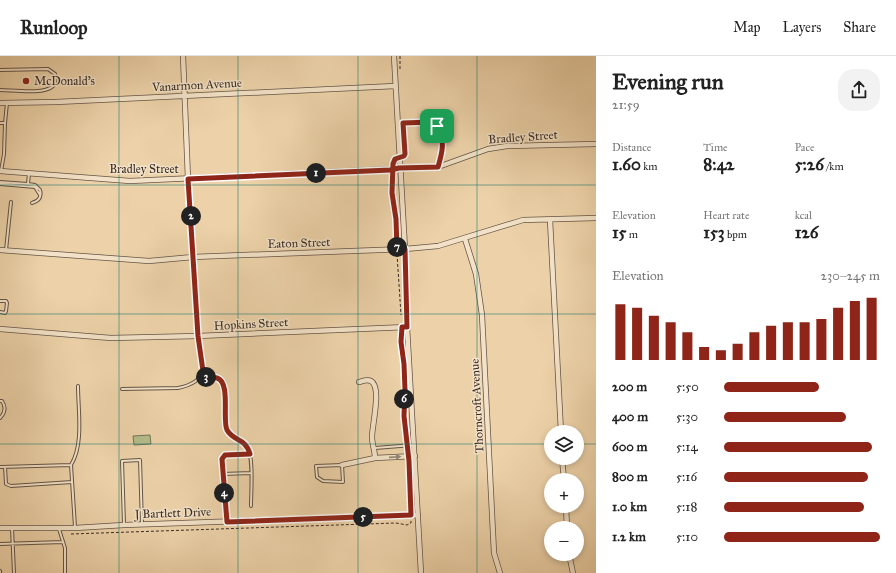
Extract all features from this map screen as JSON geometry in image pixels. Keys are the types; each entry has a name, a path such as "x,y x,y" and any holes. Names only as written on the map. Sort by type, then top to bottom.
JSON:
{"street":[{"path":"183,56 188,179 198,336"},
{"path":"394,56 399,168 405,249 404,327 415,445 421,573"},
{"name":"Vanarmon Avenue","path":"0,103 56,102 395,86"},
{"name":"Bradley Street","path":"0,171 130,181 188,179 438,167 488,149 507,146 596,144"},
{"name":"Eaton Street","path":"3,250 149,261 193,257 405,249 438,246 523,220 596,218"},
{"path":"550,220 561,425"},
{"name":"Thorncroft Avenue","path":"465,238 476,274 482,315 494,553 500,573"},
{"name":"Hopkins Street","path":"0,329 111,338 198,336 404,327"},
{"path":"359,382 370,380 375,385 376,398 372,438 375,458"},
{"path":"342,465 375,458 415,456"},
{"name":"J Bartlett Drive","path":"0,528 75,528 124,524 418,515"},
{"path":"570,561 573,573"}],"lane":[{"path":"0,70 48,69 55,74 56,81 54,86 41,91 0,90"},
{"path":"0,171 7,103"},
{"path":"0,122 5,123"},
{"path":"397,124 432,122 437,126 443,152 438,167"},
{"path":"28,184 29,173"},
{"path":"0,183 28,184 38,187 41,196 38,201 32,203"},
{"path":"0,183 35,187 41,196"},
{"path":"3,250 11,202"},
{"path":"0,301 6,301 7,303 5,313 0,312"},
{"path":"198,336 203,371 202,376"},
{"path":"122,389 178,388 185,386 202,376 218,378 222,381 224,388 226,428 232,436 244,442 250,454 251,506"},
{"path":"75,528 71,465 75,460 79,441 78,386"},
{"path":"0,401 2,401 5,408 0,418"},
{"path":"374,448 415,445"},
{"path":"227,522 222,459 225,455 250,454"},
{"path":"124,524 122,461 140,460 142,524"},
{"path":"0,467 71,465"},
{"path":"342,465 343,482 323,481 317,476 316,466 342,465"},
{"path":"5,467 6,484 11,486 72,482"},
{"path":"223,474 251,473"},
{"path":"12,528 14,573"},
{"path":"59,528 65,548 65,573"},
{"path":"0,544 63,542"}],"path":[{"path":"400,56 400,77"},
{"path":"393,169 392,193 396,219 401,316"},
{"path":"404,327 401,342 404,364"},
{"path":"404,370 404,416 407,446"},
{"path":"69,533 80,534 396,523 407,525 411,523 408,456"}],"green space":[{"path":"150,435 151,444 134,445 133,436"}],"place":[{"name":"McDonald's","path":"26,81"}],"route":[{"path":"437,126 432,122 403,123 405,154 404,156 395,159 393,164 393,169 394,173 392,193 396,219 397,249 405,249 407,327 402,327 401,342 404,364 404,416 409,461 411,515 227,522 222,459 225,455 229,454 250,454 244,442 228,433 226,428 224,388 222,381 218,378 202,376 203,371 198,336 188,179 390,170 393,169 399,168 438,167 443,152 437,126"}]}
